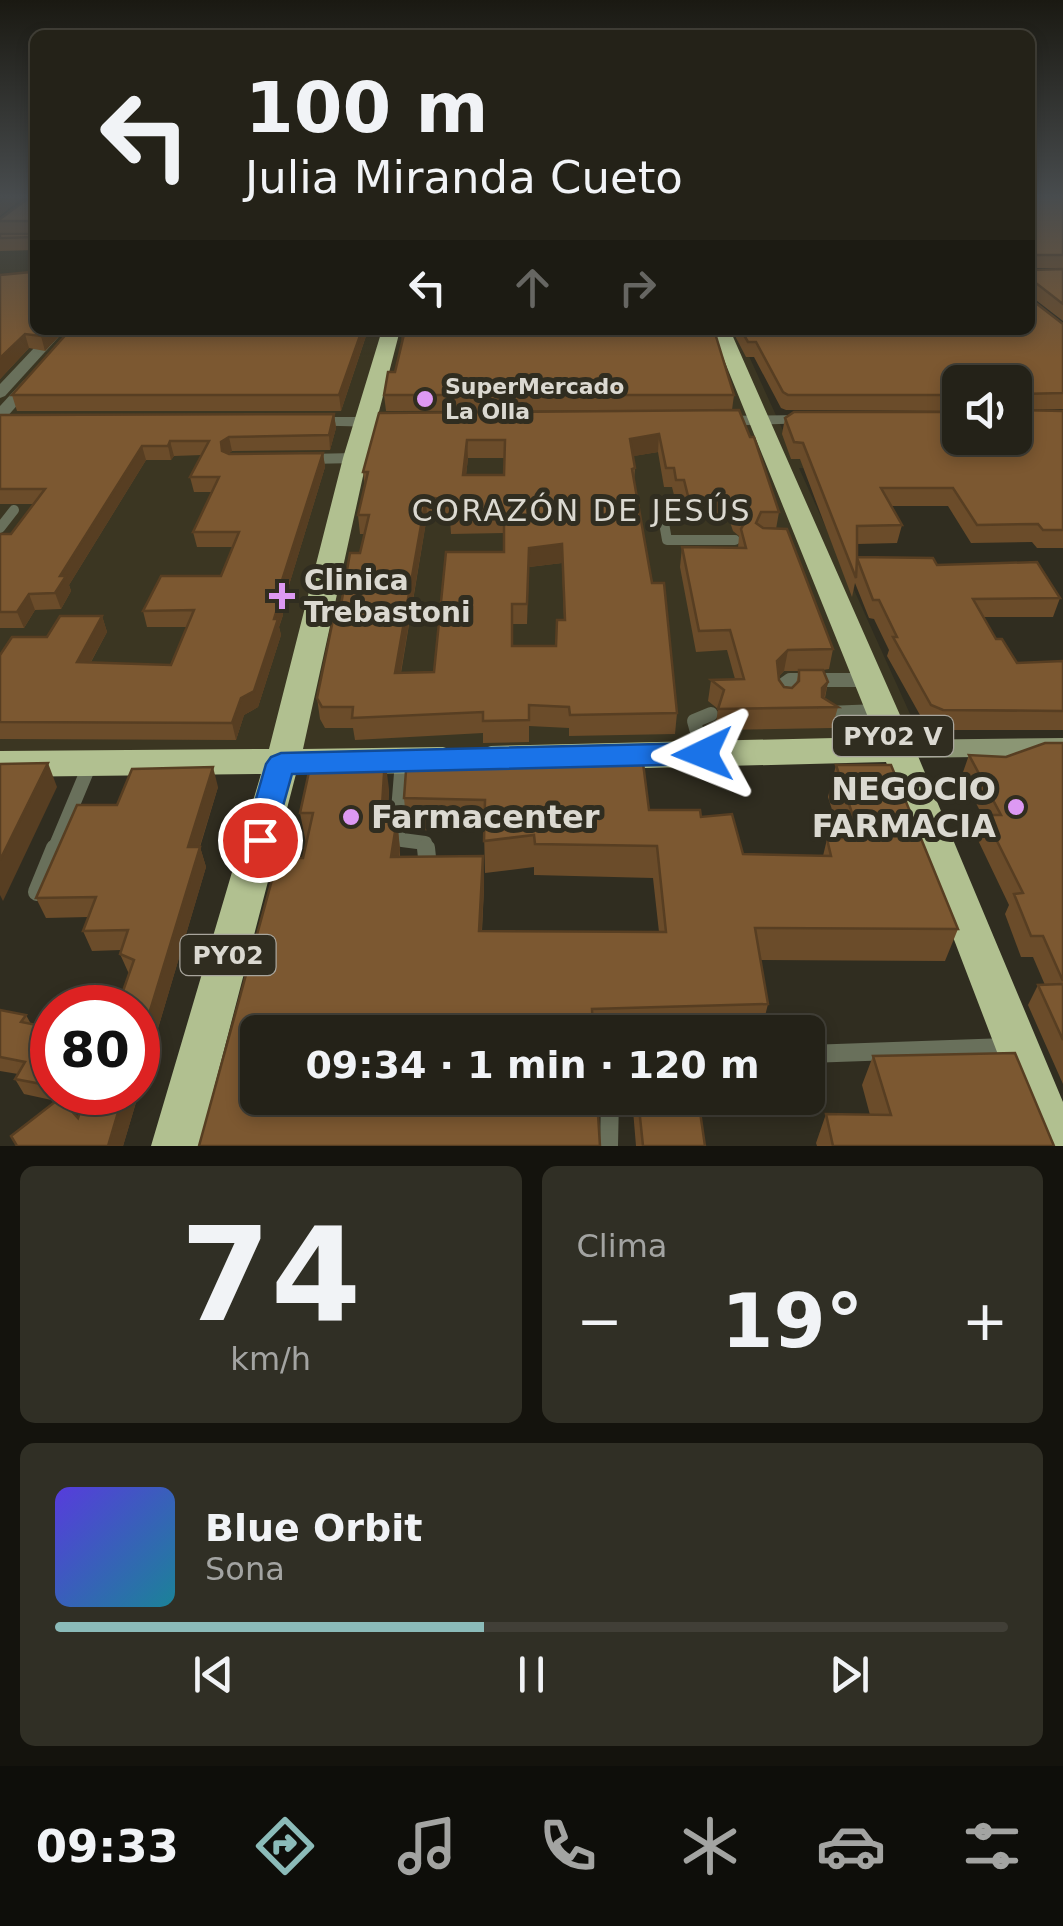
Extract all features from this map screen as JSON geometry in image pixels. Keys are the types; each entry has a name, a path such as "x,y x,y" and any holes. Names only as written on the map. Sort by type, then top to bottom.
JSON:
{"highway":[{"name":"PY02","path":"175,1146 281,764 355,458 390,335"},
{"name":"PY02 V","path":"723,335 802,540 876,695 1057,1146"},
{"path":"0,764 281,764 898,749"}],"main road":[{"path":"898,749 1063,748"}],"street":[{"path":"0,393 53,335"},
{"path":"0,418 72,335"},
{"path":"0,418 19,420"},
{"path":"693,422 832,420"},
{"path":"288,422 404,422"}],"lane":[{"path":"291,459 355,458"},
{"path":"0,528 14,510"},
{"path":"664,523 665,539 735,540"},
{"path":"785,699 783,685 790,680 876,695"},
{"path":"827,712 876,695"},
{"path":"703,754 694,721 711,714"},
{"path":"402,761 396,835 402,840 426,843 428,869"},
{"path":"37,892 90,764"},
{"path":"825,1053 1016,1047"},
{"path":"609,1146 610,1115"}],"shaded area":[{"path":"0,250 30,250 30,335 739,335 796,459 852,461 854,468 799,468 929,756 0,773"}],"building":[{"path":"1035,250 1063,250 1063,255 1035,255"},
{"path":"1063,269 1063,304 1035,283 1035,270"},
{"path":"30,272 30,335 25,334 0,358 0,275"},
{"path":"1035,302 1063,324 1063,393 1032,394 1032,365 942,365 942,395 788,395 756,342 748,342 744,335 1035,335"},
{"path":"66,335 360,335 339,395 12,395"},
{"path":"404,335 716,335 734,395 384,395 388,372 395,372"},
{"path":"739,410 750,437 754,437 779,512 761,512 756,523 763,528 787,529 833,649 788,650 777,661 779,680 784,687 792,688 799,681 799,670 823,670 828,682 822,688 822,697 838,707 718,709 724,690 711,680 744,679 730,630 699,631 682,547 746,548 741,529 746,520 736,512 732,500 689,500 684,480 676,480 674,468 666,468 659,434 630,439 652,583 664,583 677,713 570,715 569,707 529,705 529,720 483,721 483,712 352,718 353,707 322,707 317,698 336,605 341,605 350,553 360,553 369,515 358,515 368,472 363,472 379,413","holes":["467,440 505,440 504,475 463,475","426,497 451,500 450,514 504,514 504,552 446,552 434,672 395,673","562,544 565,620 557,620 556,646 512,646 512,604 527,604 529,548"]},
{"path":"1032,410 1063,411 1063,530 1043,530 1038,524 977,525 953,488 881,488 902,525 857,526 857,557 933,558 937,565 1037,562 1060,598 973,599 996,639 1002,639 1017,663 1063,661 1063,711 943,710 931,705 893,637 897,637 879,600 873,600 857,558 856,578 803,443 794,442 785,418 794,412 942,412 942,455 1032,455"},
{"path":"334,414 329,435 229,437 221,442 222,451 229,454 323,453 276,599 280,599 274,619 278,619 254,691 241,698 232,723 0,722 0,655 12,637 47,637 60,616 102,616 77,662 171,665 194,610 143,611 161,576 221,576 239,532 193,532 219,477 190,477 209,441 142,446 60,576 66,576 55,593 29,594 17,612 0,612 0,534 11,534 45,489 0,489 0,415"},
{"path":"1045,743 1063,743 1063,981 1043,936 1031,936 1014,894 1023,893 984,815 1001,815 969,755 1006,757"},
{"path":"420,753 483,753 528,756 528,764 597,764 596,755 642,755 649,810 700,810 701,817 732,814 743,854 831,856 827,839 860,837 836,765 891,765 958,929 755,928 768,1004 592,1009 592,1015 240,1015 240,1115 598,1115 600,1146 199,1146 278,858 303,858 313,813 300,813 312,758 385,758 382,806 397,819 391,857 483,856 479,931 666,932 657,846 535,844 534,835 484,841 485,800 404,798 407,757 420,757"},
{"path":"48,763 0,860 0,764"},
{"path":"213,767 188,847 200,847 158,985 125,985 134,960 120,954 128,930 83,931 96,897 36,898 77,805 117,805 132,769"},
{"path":"1063,984 1063,1040 1038,985"},
{"path":"0,1010 26,1015 21,1022 30,1024 30,1082 15,1079 25,1062 0,1057"},
{"path":"1015,1053 1054,1146 833,1146 826,1114 891,1115 873,1056"},
{"path":"38,1115 117,1115 108,1146 17,1146 11,1136"},
{"path":"640,1115 700,1115 705,1146 643,1146"}],"place":[{"name":"SuperMercado La Olla","path":"425,399"},
{"name":"Clinica Trebastoni","path":"282,596"},
{"name":"NEGOCIO FARMACIA","path":"1016,807"},
{"name":"Farmacenter","path":"351,817"}],"district":[{"name":"CORAZÓN DE JESÚS","path":"582,511"}],"route":[{"path":"260,840 281,764 703,754"}]}
